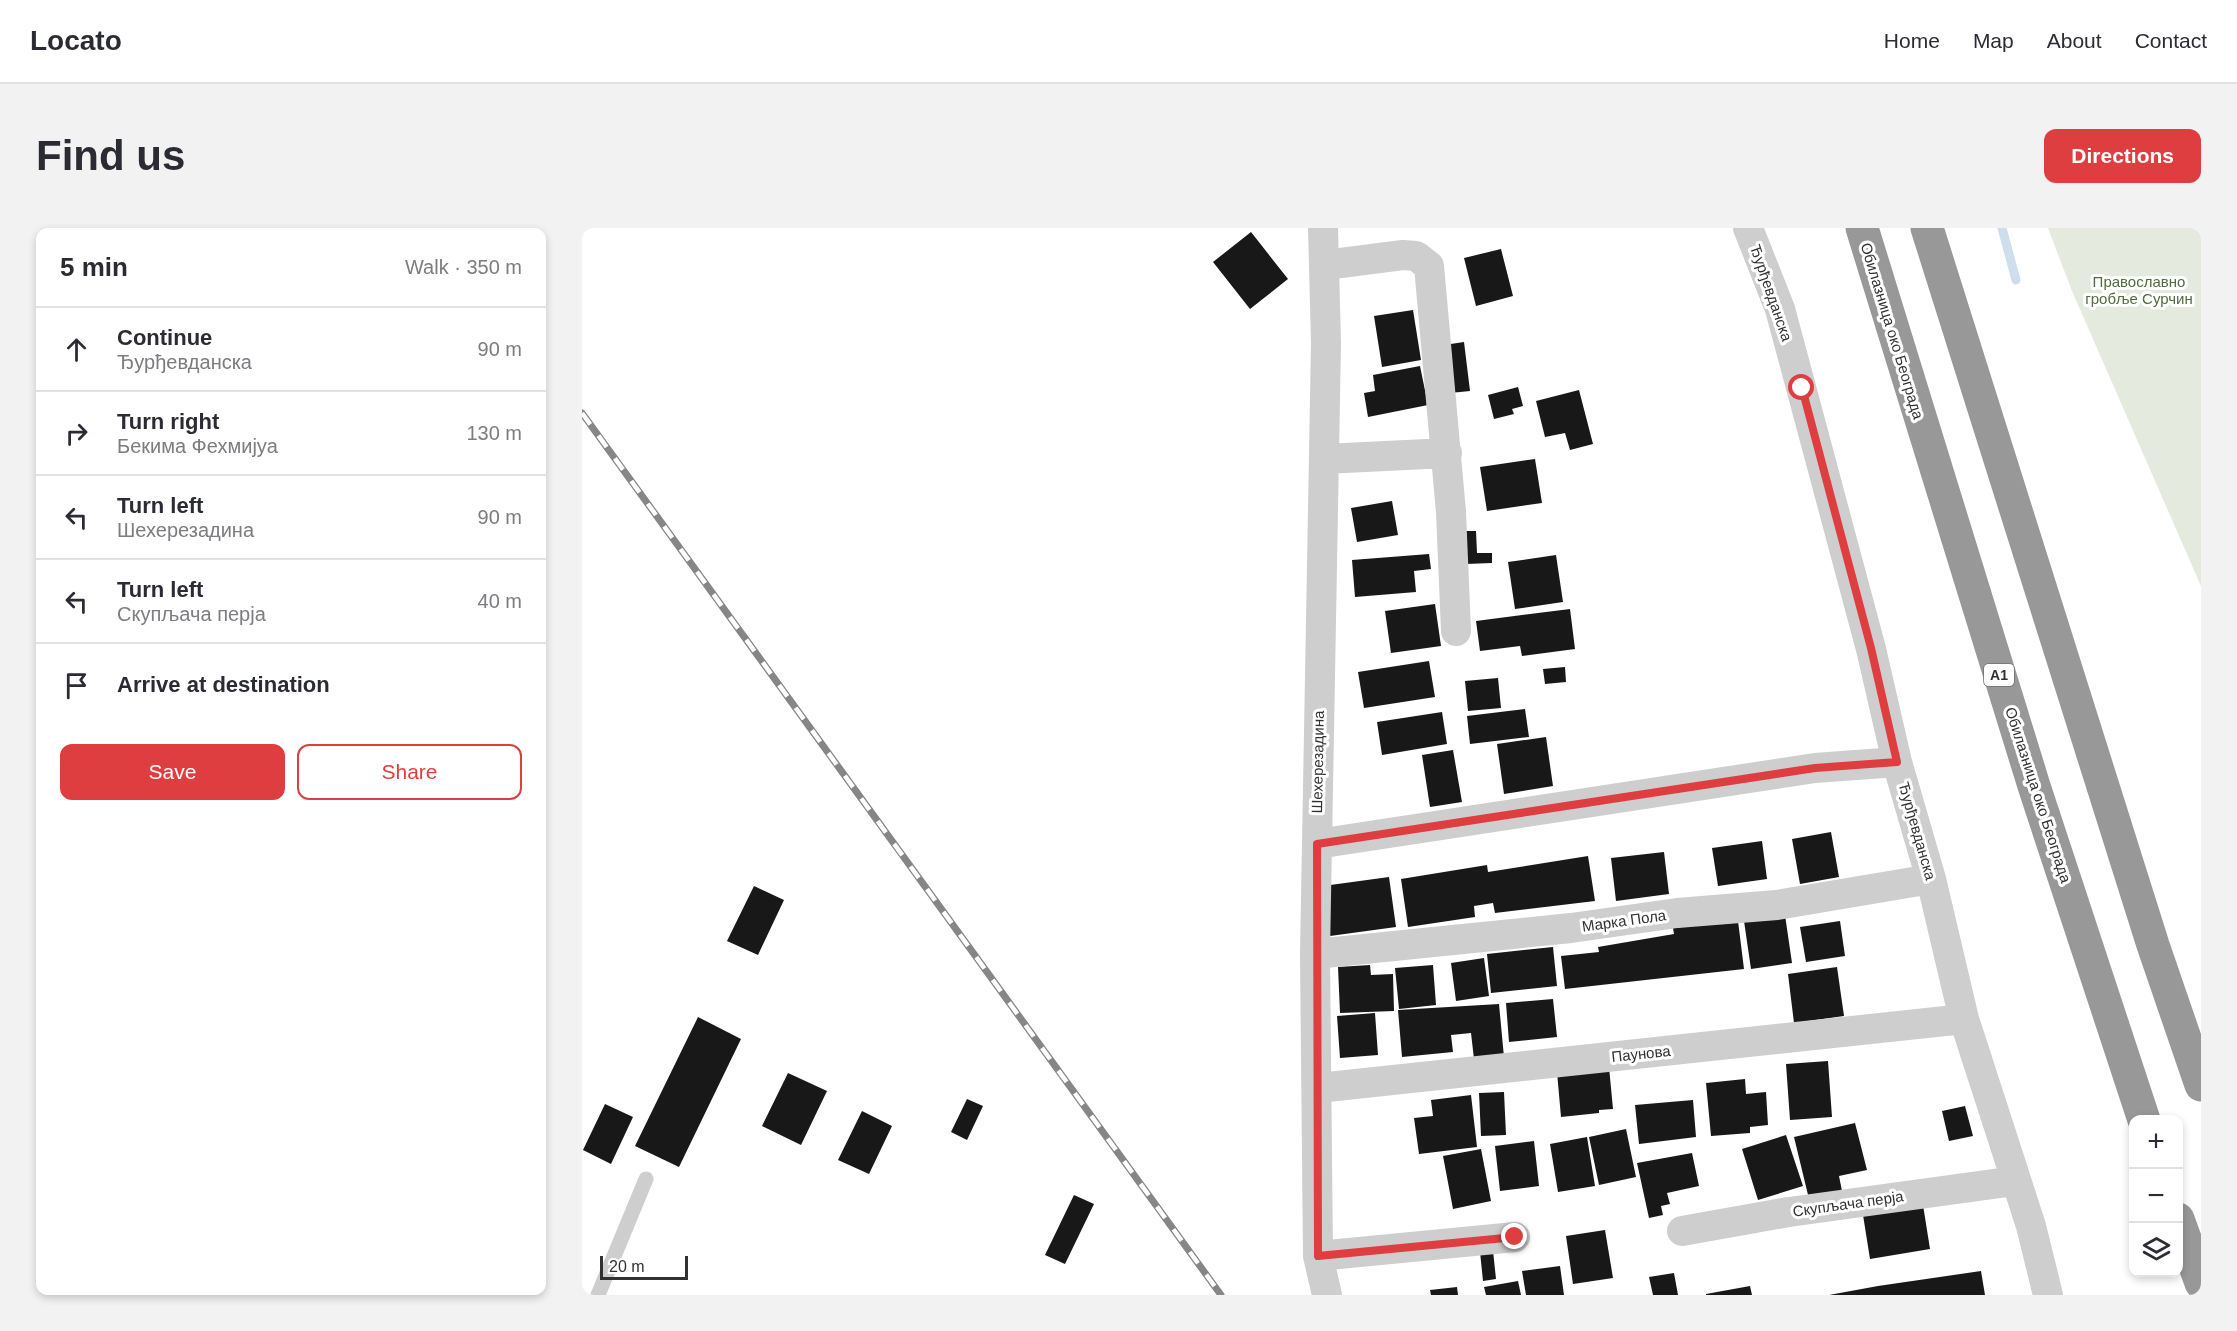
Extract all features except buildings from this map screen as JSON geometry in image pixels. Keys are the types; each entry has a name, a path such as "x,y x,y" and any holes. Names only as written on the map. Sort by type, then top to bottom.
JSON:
{"highway":[{"name":"Обилазница око Београда","path":"1862,228 2034,786 2143,1115"},
{"path":"1927,228 2153,945 2201,1085"},
{"path":"2179,1223 2201,1283"}],"street":[{"name":"Шехерезадина","path":"1323,228 1325,265 1324,459 1315,954 1318,1256 1328,1295"},
{"name":"Ђурђевданска","path":"1748,228 1780,309 1871,648 1897,762 1931,879 1964,1019 2031,1226 2048,1295"},
{"path":"1325,265 1403,255 1416,256 1429,266 1447,453 1456,631"},
{"path":"1324,459 1447,453"},
{"path":"1317,844 1815,768 1897,762"},
{"name":"Марка Пола","path":"1315,954 1571,928 1677,913 1777,905 1931,879"},
{"name":"Паунова","path":"1318,1088 1964,1019"},
{"name":"Скупљача перја","path":"1682,1231 1789,1212 2015,1181"},
{"path":"1318,1256 1515,1237"}],"lane":[{"path":"598,1295 646,1179"}],"green space":[{"name":"Православно гробље Сурчин","path":"2048,228 2201,228 2201,586 2072,291"}],"waterway":[{"path":"2002,228 2016,280"}],"railway":[{"path":"582,413 1221,1295"}],"route":[{"path":"1515,1237 1318,1256 1315,954 1317,844 1684,790 1815,768 1897,762 1871,648 1802,388"}]}
